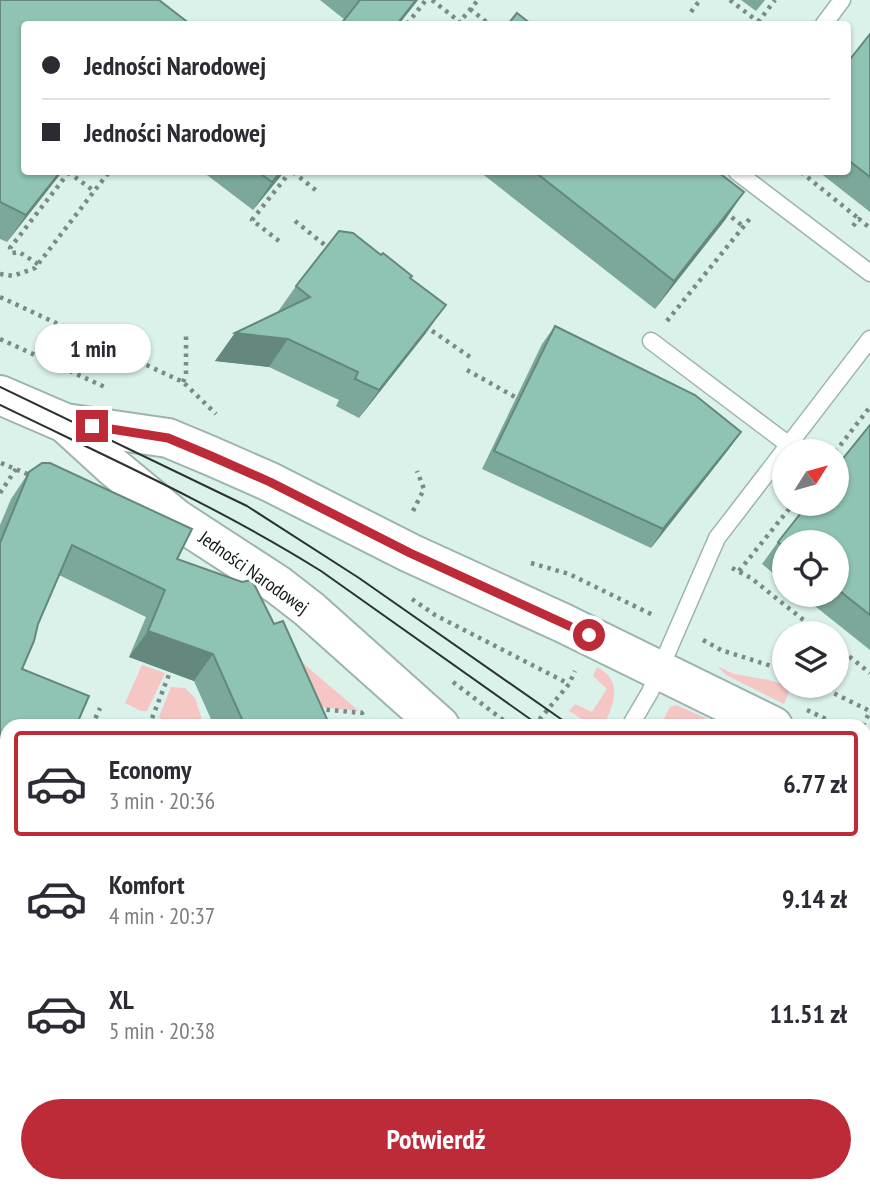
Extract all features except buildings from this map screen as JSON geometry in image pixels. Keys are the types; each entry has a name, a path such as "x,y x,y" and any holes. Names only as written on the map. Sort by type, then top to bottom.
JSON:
{"street":[{"name":"Jedności Narodowej","path":"0,396 65,423 168,438 270,482 410,553 659,670 787,716"},
{"name":"Jedności Narodowej","path":"65,423 174,518 278,585 309,609 432,719"}],"lane":[{"path":"826,21 842,0"},
{"path":"741,175 870,273"},
{"path":"794,439 870,339"},
{"path":"651,341 781,439"},
{"path":"634,719 650,692 717,538 772,467"}],"path":[{"path":"409,21 426,0"},
{"path":"432,0 457,21"},
{"path":"691,12 700,0"},
{"path":"730,0 756,21"},
{"path":"760,21 775,0"},
{"path":"461,21 476,1"},
{"path":"470,9 485,21"},
{"path":"38,264 19,252 12,253 10,248 66,175"},
{"path":"72,175 94,191"},
{"path":"0,274 24,274 38,264 107,175"},
{"path":"279,241 252,220 290,175"},
{"path":"296,175 318,192"},
{"path":"805,175 859,219"},
{"path":"651,341 768,196"},
{"path":"724,211 744,226"},
{"path":"295,221 336,254"},
{"path":"0,297 183,382 218,415"},
{"path":"418,320 473,359"},
{"path":"56,366 72,331"},
{"path":"183,382 186,375 186,334"},
{"path":"0,339 118,392"},
{"path":"467,370 515,397"},
{"path":"845,439 870,407"},
{"path":"0,493 16,469"},
{"path":"413,511 424,489 417,471"},
{"path":"739,571 783,516"},
{"path":"709,556 751,578 805,621"},
{"path":"849,656 870,673"},
{"path":"540,719 569,684 578,666"},
{"path":"152,719 170,672"},
{"path":"843,698 870,711"},
{"path":"95,719 100,708"},
{"path":"312,708 362,713 368,709"}],"shaded area":[{"path":"298,659 359,711 319,707"},
{"path":"142,665 165,673 147,711 125,703"},
{"path":"717,666 734,674 772,681 772,698 726,675"},
{"path":"597,667 611,679 614,686 613,702 606,719 582,719 569,711 575,704 592,712 607,689 593,676"},
{"path":"171,687 185,688 195,698 202,719 161,719 159,717"},
{"path":"772,698 786,698 784,704"},
{"path":"676,705 707,719 664,719 670,707"}],"tram line":[{"path":"0,387 247,506 359,578 561,719"},
{"path":"0,405 163,484 321,571 530,719"}],"route":[{"path":"92,426 168,438 211,456 270,482 410,553 589,635"}]}
